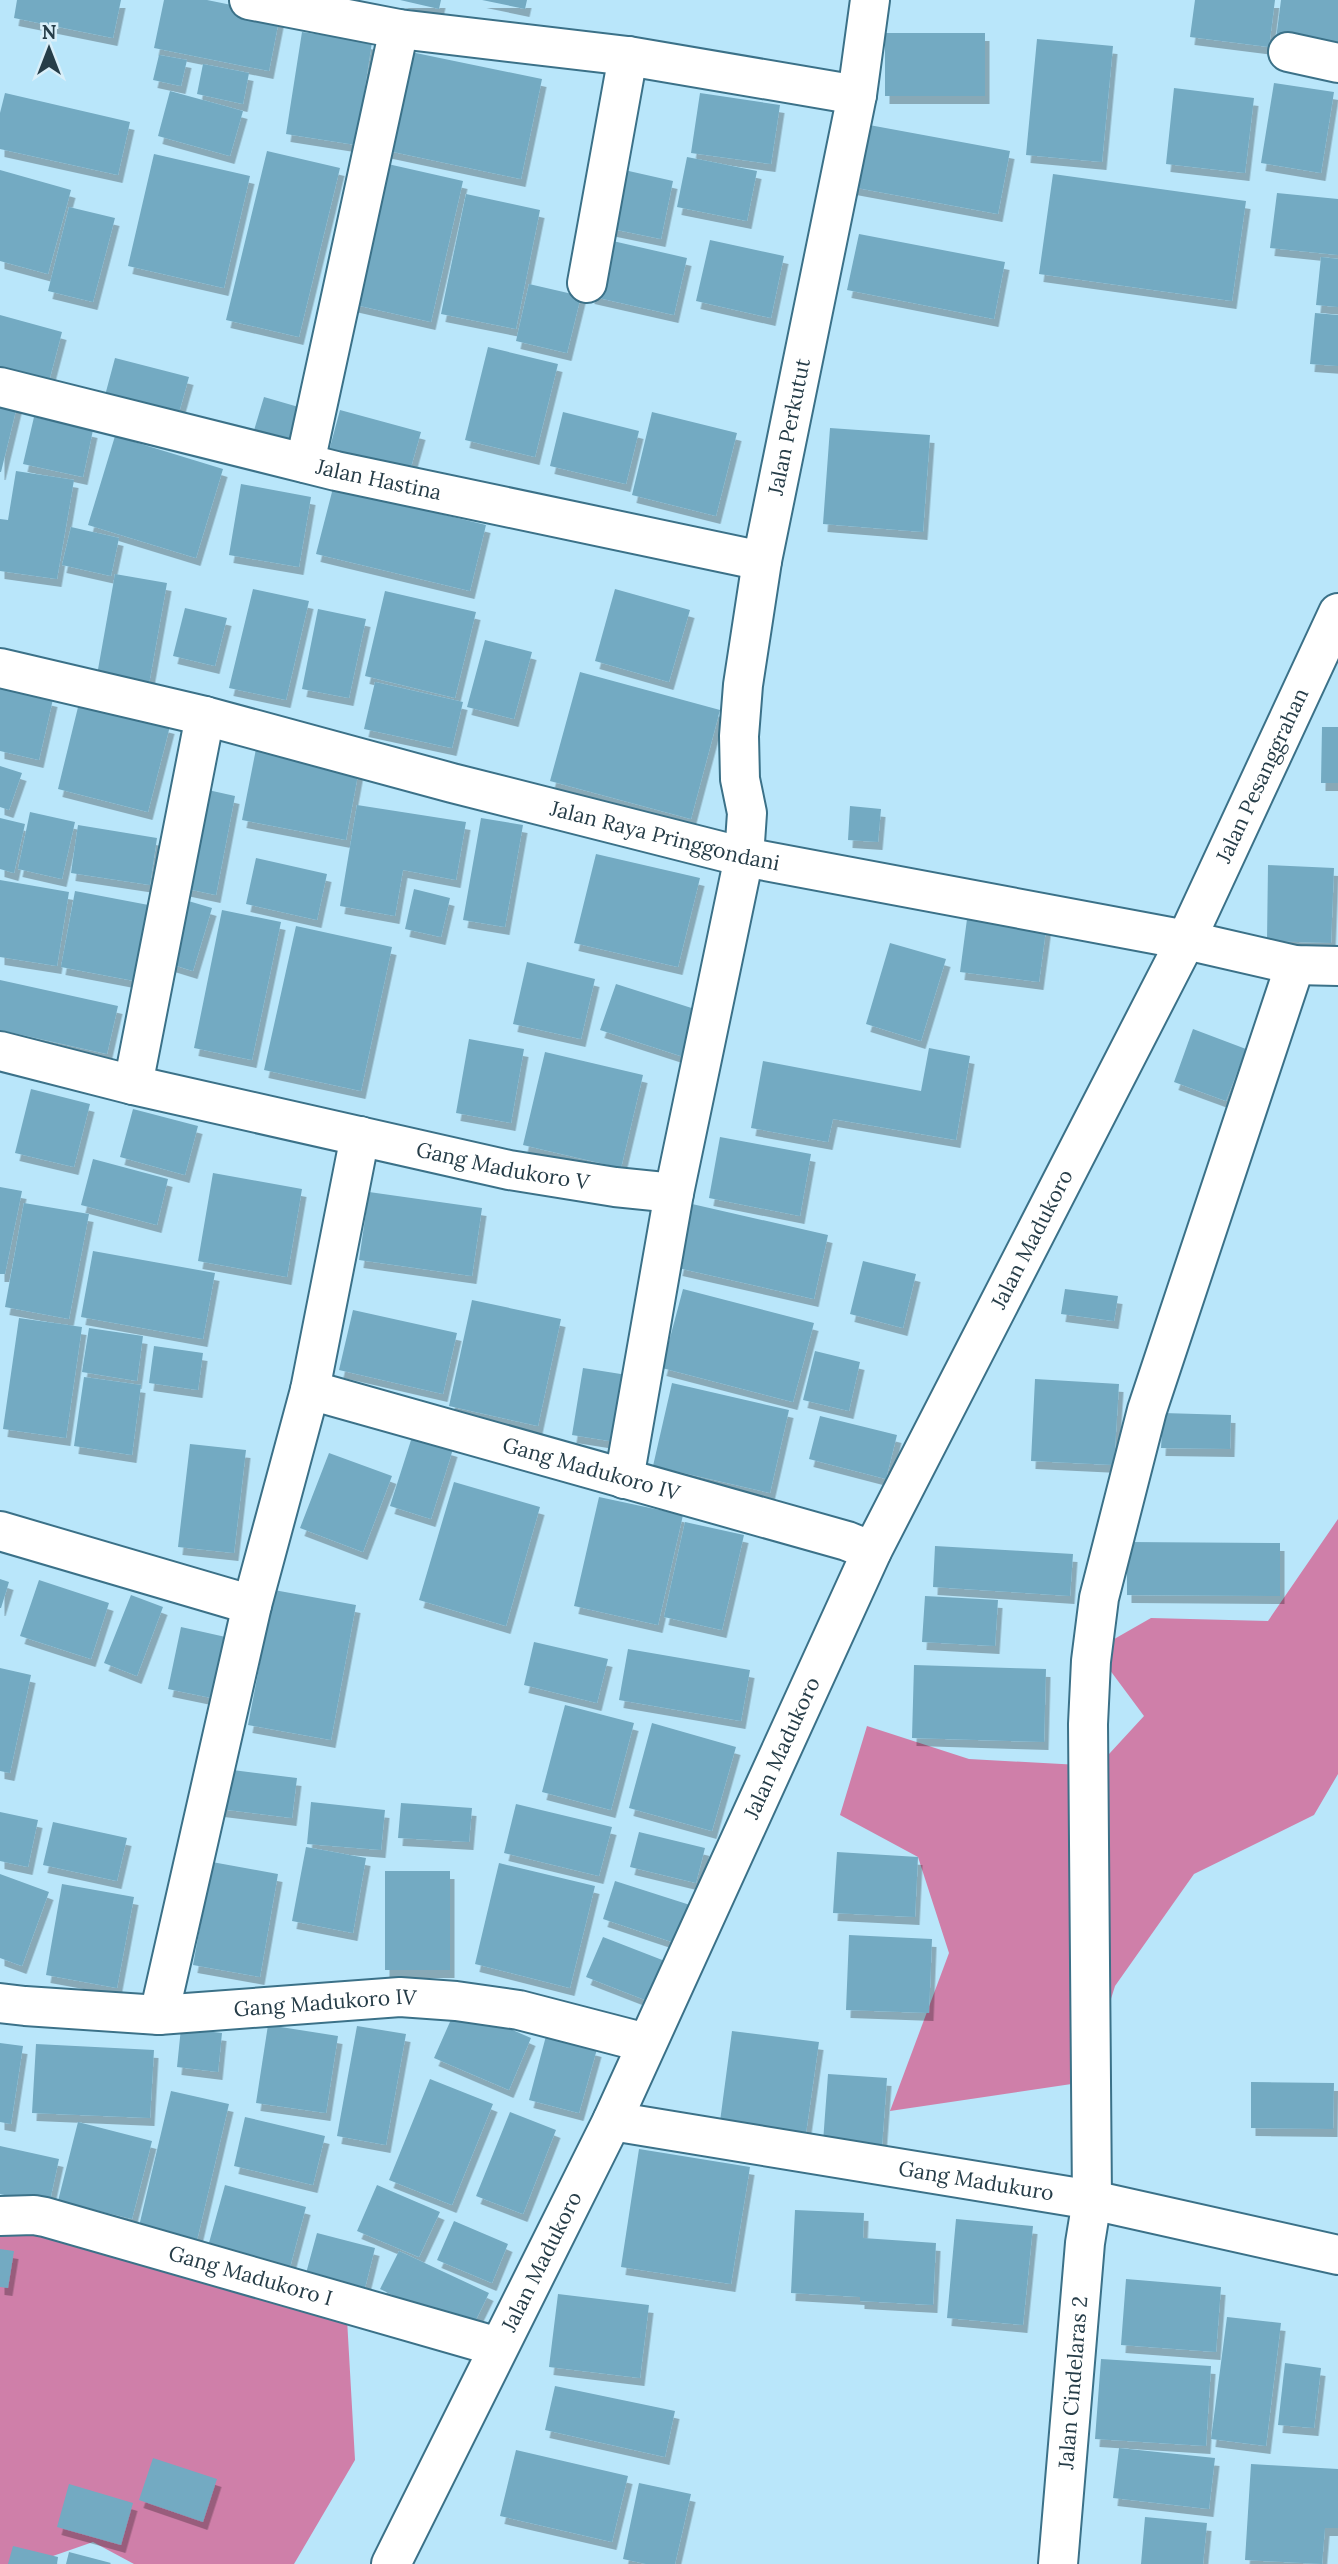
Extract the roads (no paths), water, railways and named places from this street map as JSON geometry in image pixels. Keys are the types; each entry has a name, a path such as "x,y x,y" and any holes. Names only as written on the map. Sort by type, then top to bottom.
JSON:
{"street":[{"path":"249,0 300,5 399,29 628,55 857,95"},
{"name":"Jalan Perkutut","path":"744,857 747,813 740,779 739,736 743,685 762,561 857,95 870,0"},
{"path":"305,463 399,29"},
{"path":"1288,52 1338,63"},
{"path":"587,284 628,55"},
{"name":"Jalan Hastina","path":"0,387 305,463 762,561"},
{"name":"Jalan Pesanggrahan","path":"1186,940 1338,613"},
{"name":"Jalan Raya Pringgondani","path":"0,668 205,716 452,783 744,857 1186,940 1294,965 1338,966"},
{"path":"133,1085 205,716"},
{"path":"624,1479 674,1193 744,857"},
{"name":"Jalan Madukoro","path":"391,2564 612,2121 872,1551 1186,940"},
{"name":"Jalan Cindelaras 2","path":"1058,2564 1085,2243 1092,2200 1088,1736 1091,1661 1099,1598 1147,1410 1294,965"},
{"name":"Gang Madukoro V","path":"0,1051 133,1085 509,1170 615,1187 674,1193"},
{"path":"159,2015 252,1605 310,1391 360,1136"},
{"name":"Gang Madukoro IV","path":"310,1391 847,1541 872,1551"},
{"path":"0,1531 252,1605"},
{"name":"Gang Madukoro IV","path":"0,2003 159,2015 400,1997 433,1999 519,2010 646,2043"},
{"name":"Gang Madukuro","path":"612,2121 1092,2200 1338,2255"},
{"name":"Gang Madukoro I","path":"0,2216 45,2217 498,2347"}]}
